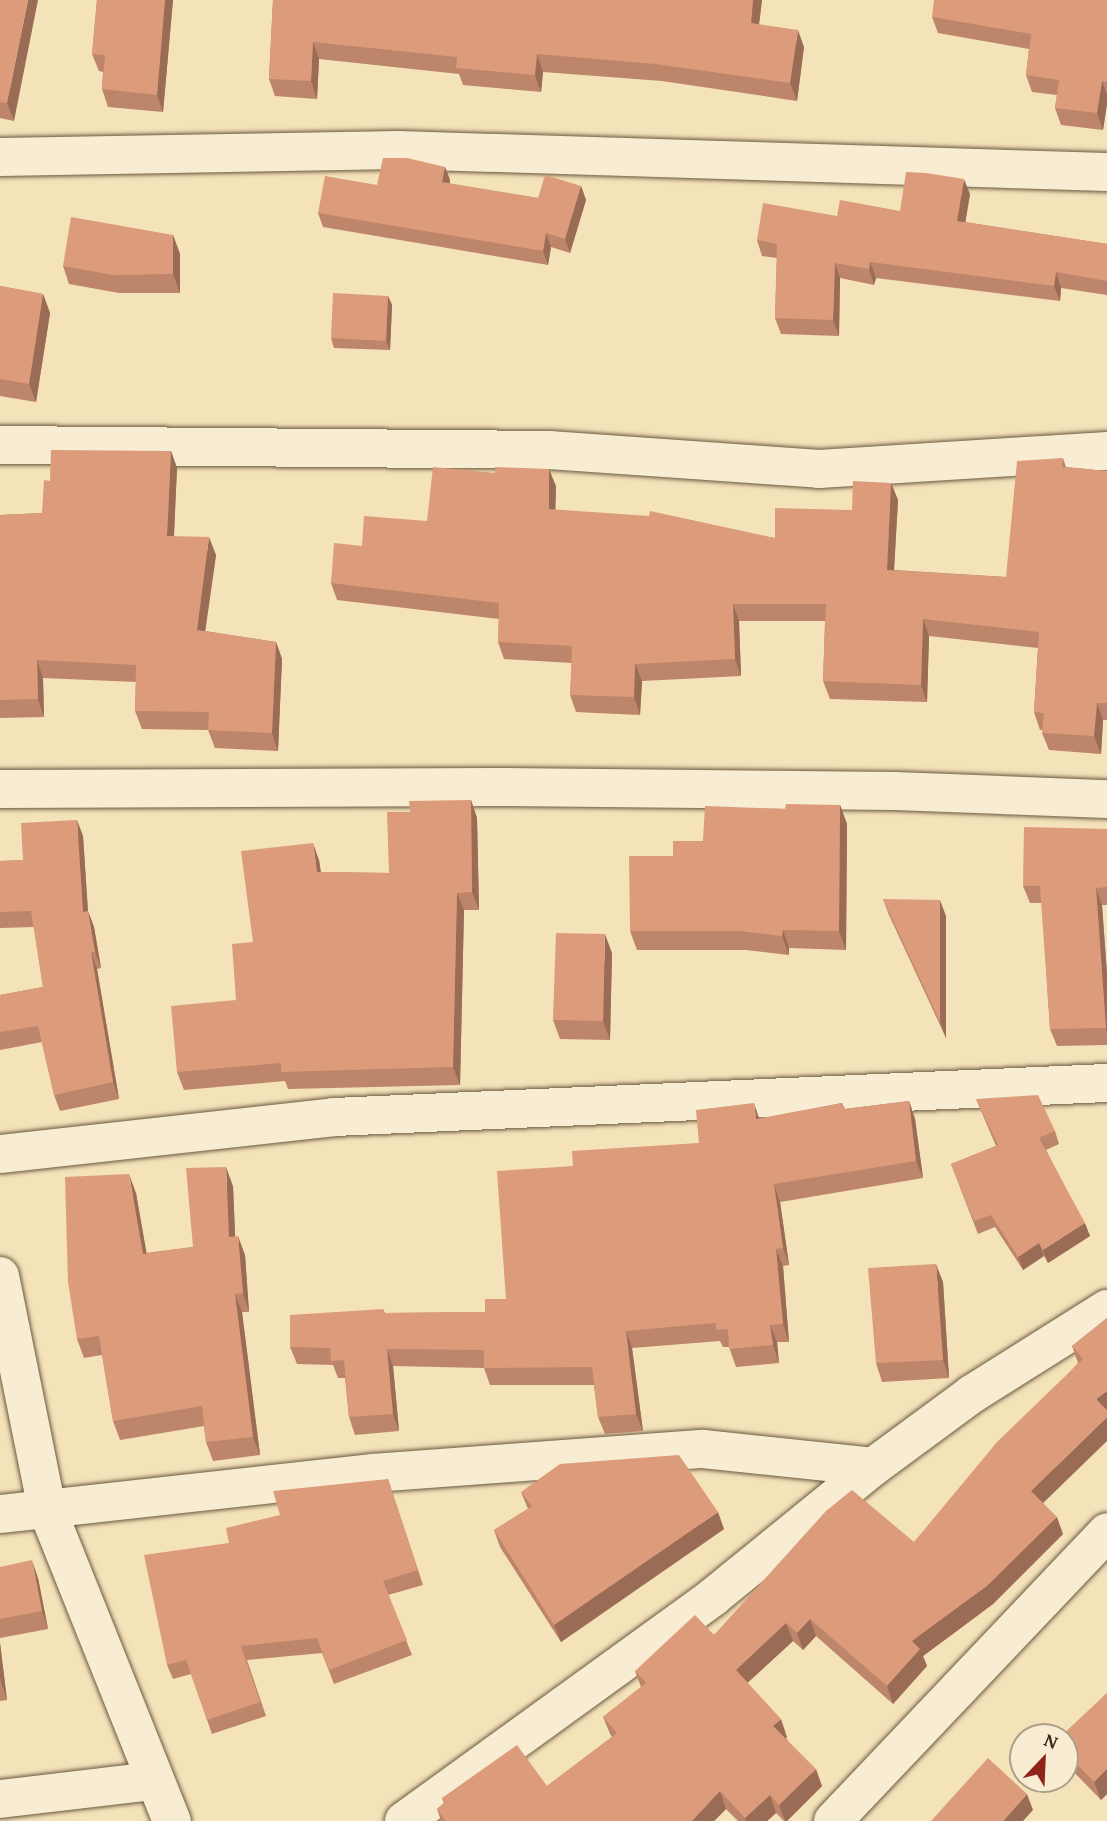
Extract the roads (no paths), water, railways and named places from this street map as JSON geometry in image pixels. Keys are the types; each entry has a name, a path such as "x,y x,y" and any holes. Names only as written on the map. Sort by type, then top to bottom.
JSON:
{"street":[{"path":"0,157 399,150 1107,172"},
{"path":"0,445 549,450 819,470 1107,451"},
{"path":"0,789 532,787 895,791 1107,799"},
{"path":"0,1154 334,1117 1107,1083"},
{"path":"0,1276 47,1509 172,1821"},
{"path":"404,1821 713,1597 873,1467 972,1394 1107,1309"},
{"path":"0,1514 373,1473 703,1449 873,1467"},
{"path":"833,1821 1107,1532"},
{"path":"0,1799 154,1781"}]}
